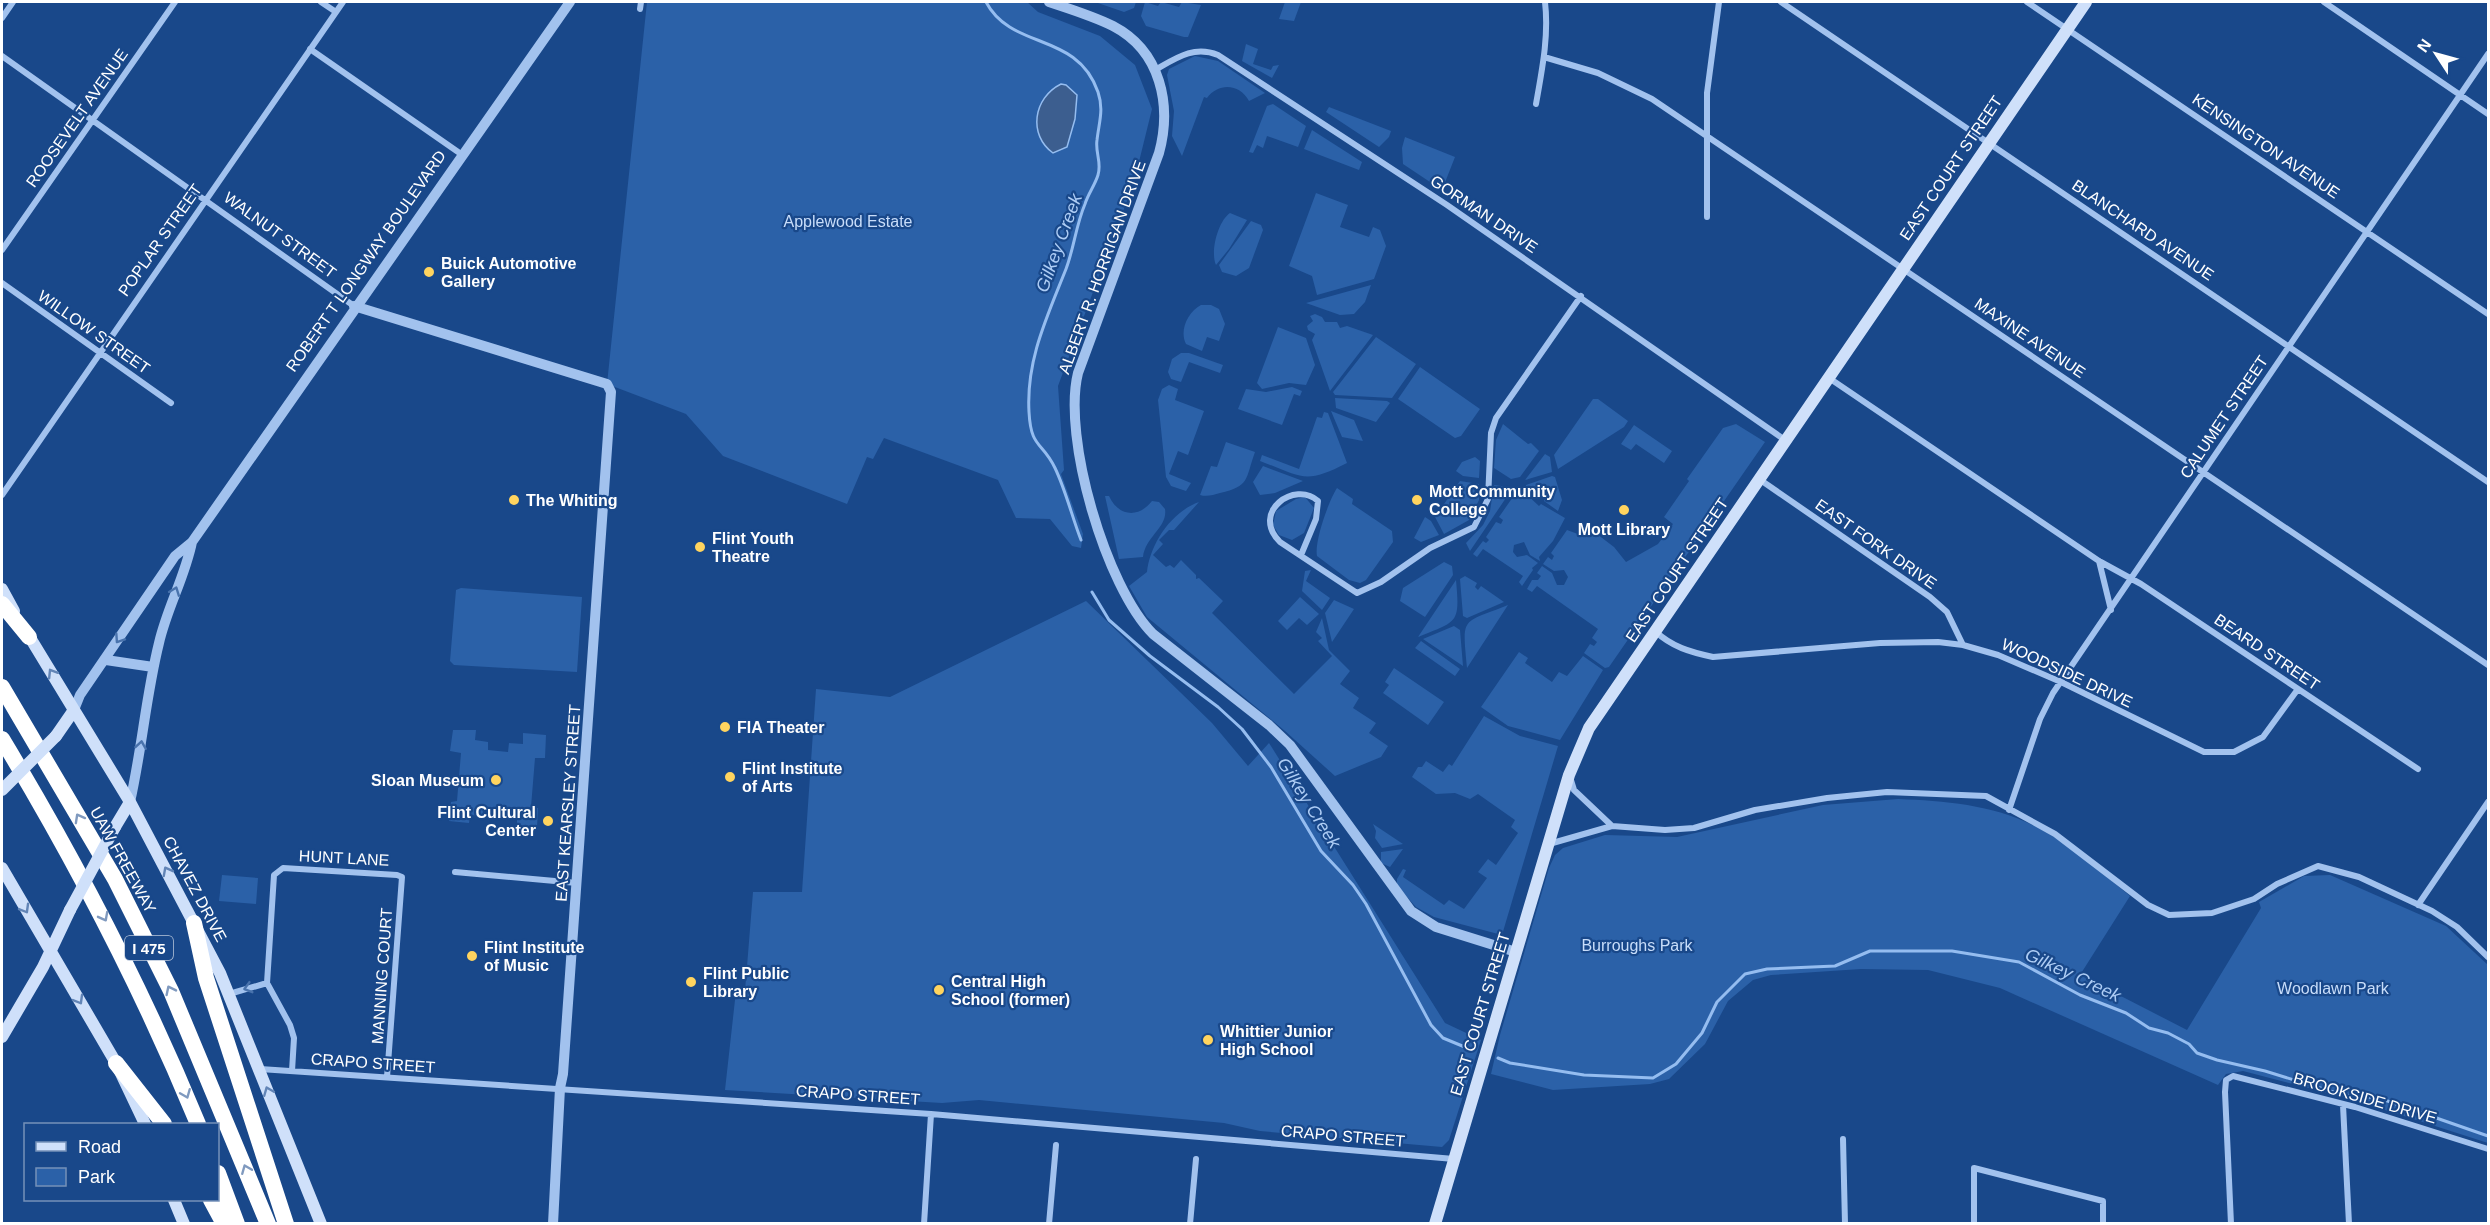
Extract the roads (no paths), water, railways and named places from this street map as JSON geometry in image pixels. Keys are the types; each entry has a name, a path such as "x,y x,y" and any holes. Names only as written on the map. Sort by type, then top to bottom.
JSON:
{"highway":[{"path":"2,604 29,637"},
{"name":"UAW FREEWAY","path":"2,687 115,879 171,991 268,1224"},
{"name":"I 475","path":"2,739 112,932 157,1026 197,1123"},
{"path":"194,923 206,978 286,1224"},
{"path":"116,1063 162,1123"},
{"path":"219,1176 237,1224"},
{"path":"212,1201 224,1224"}],"main road":[{"name":"EAST COURT STREET","path":"1435,1224 1569,775 1588,728 2086,2"},
{"name":"CHAVEZ DRIVE","path":"2,589 129,802 194,923 229,994 321,1224"},
{"name":"ROBERT T LONGWAY BOULEVARD","path":"2,790 56,736 74,710"},
{"name":"ROBERT T LONGWAY BOULEVARD","path":"2,1036 43,967 48,951 129,802"},
{"path":"2,868 48,951 116,1063 144,1123"},
{"path":"174,1201 184,1224"}],"street":[{"path":"2,18 13,2"},
{"name":"ROOSEVELT AVENUE","path":"2,250 175,2"},
{"path":"321,2 336,12"},
{"name":"POPLAR STREET","path":"2,495 343,2"},
{"name":"ROBERT T LONGWAY BOULEVARD","path":"74,710 80,695 175,556 192,542 354,306 570,2"},
{"path":"640,9 641,2"},
{"name":"ALBERT R. HORRIGAN DRIVE","path":"1048,2 1105,22 1124,33 1141,48 1155,70 1164,98 1162,140 1078,373 1074,398 1088,494 1114,573 1130,605 1146,627 1290,745 1411,911 1436,927 1516,952"},
{"path":"1536,104 1544,57 1547,19 1545,2"},
{"path":"1707,217 1707,93 1719,2"},
{"name":"BLANCHARD AVENUE","path":"1781,2 2488,482"},
{"name":"KENSINGTON AVENUE","path":"2027,2 2488,314"},
{"path":"2324,2 2488,114"},
{"path":"310,49 461,154"},
{"name":"GORMAN DRIVE","path":"1155,70 1187,53 1199,51 1218,55 1581,296 1785,440"},
{"name":"CALUMET STREET","path":"2009,810 2040,719 2061,682 2488,54"},
{"name":"WALNUT STREET","path":"2,56 354,306 607,384"},
{"name":"MAXINE AVENUE","path":"1544,57 1598,73 1652,99 2488,665"},
{"name":"WILLOW STREET","path":"2,283 171,403"},
{"path":"1301,555 1316,519 1318,501 1310,494 1300,493 1279,502 1271,510 1268,524 1272,534 1280,542 1357,593 1381,582 1430,548 1474,527 1488,500 1491,433 1496,418 1581,296"},
{"name":"BEARD STREET","path":"1828,378 2099,561 2141,584 2418,769"},
{"name":"EAST KEARSLEY STREET","path":"553,1224 560,1088 563,1074 577,883 611,392 607,384"},
{"name":"EAST FORK DRIVE","path":"1759,479 1930,597 1947,612 1963,645"},
{"name":"ROBERT T LONGWAY BOULEVARD","path":"129,802 153,667 164,622 188,563 192,542"},
{"path":"2099,561 2111,610"},
{"name":"WOODSIDE DRIVE","path":"1655,631 1665,640 1686,651 1713,657 1880,643 1938,642 1963,645 1998,655 2061,682 2204,752 2234,752 2263,737 2298,689"},
{"path":"106,660 153,667"},
{"path":"1569,775 1574,790 1612,826"},
{"path":"1548,844 1612,826 1665,830 1694,828 1755,810 1827,798 1887,792 1986,796 2055,834 2148,905 2169,915 2212,913 2254,899 2277,884 2318,866 2359,877 2418,905 2457,927 2488,957"},
{"path":"2418,905 2488,802"},
{"name":"HUNT LANE","path":"267,983 274,875 283,868 402,877"},
{"path":"454,872 577,883"},
{"name":"MANNING COURT","path":"387,1077 402,877"},
{"path":"229,994 267,983 290,1025 294,1038 292,1071"},
{"name":"CRAPO STREET","path":"260,1069 931,1114 1454,1159"},
{"name":"BROOKSIDE DRIVE","path":"2231,1224 2225,1092 2226,1080 2233,1076 2343,1105 2488,1149"},
{"path":"2343,1105 2349,1224"},
{"path":"924,1224 931,1114"},
{"path":"1844,1139 1845,1224"},
{"path":"1049,1224 1056,1145"},
{"path":"1190,1224 1196,1159"},
{"path":"1974,1224 1974,1168 2103,1201 2103,1224"}],"waterway":[{"name":"Gilkey Creek","path":"986,2 997,17 1012,28 1075,59 1088,73 1100,98 1098,175 1082,212 1069,261 1039,339 1029,393 1032,433 1055,468 1081,540"},
{"name":"Gilkey Creek","path":"1092,592 1109,620 1150,656 1218,707 1242,729 1271,767 1321,851 1353,885 1366,904 1431,1025 1443,1038 1472,1050"},
{"name":"Gilkey Creek","path":"1498,1058 1510,1063 1584,1075 1653,1078 1676,1064 1702,1033 1717,1002 1745,974 1767,969 1835,966 1870,951 1952,951 2019,962 2080,995 2126,1013 2149,1028 2168,1033 2189,1044 2197,1053 2217,1060 2265,1071 2343,1095 2379,1098 2488,1136"}],"place":[{"name":"Buick Automotive Gallery","path":"429,272"},
{"name":"The Whiting","path":"514,500"},
{"name":"Mott Community College","path":"1417,500"},
{"name":"Mott Library","path":"1624,510"},
{"name":"Flint Youth Theatre","path":"700,547"},
{"name":"FIA Theater","path":"725,727"},
{"name":"Flint Institute of Arts","path":"730,777"},
{"name":"Sloan Museum","path":"496,780"},
{"name":"Flint Cultural Center","path":"548,821"},
{"name":"Flint Institute of Music","path":"472,956"},
{"name":"Flint Public Library","path":"691,982"},
{"name":"Central High School (former)","path":"939,990"},
{"name":"Whittier Junior High School","path":"1208,1040"}],"park label":[{"name":"Applewood Estate","path":"848,221"},
{"name":"Burroughs Park","path":"1637,945"},
{"name":"Woodlawn Park","path":"2333,988"}]}
